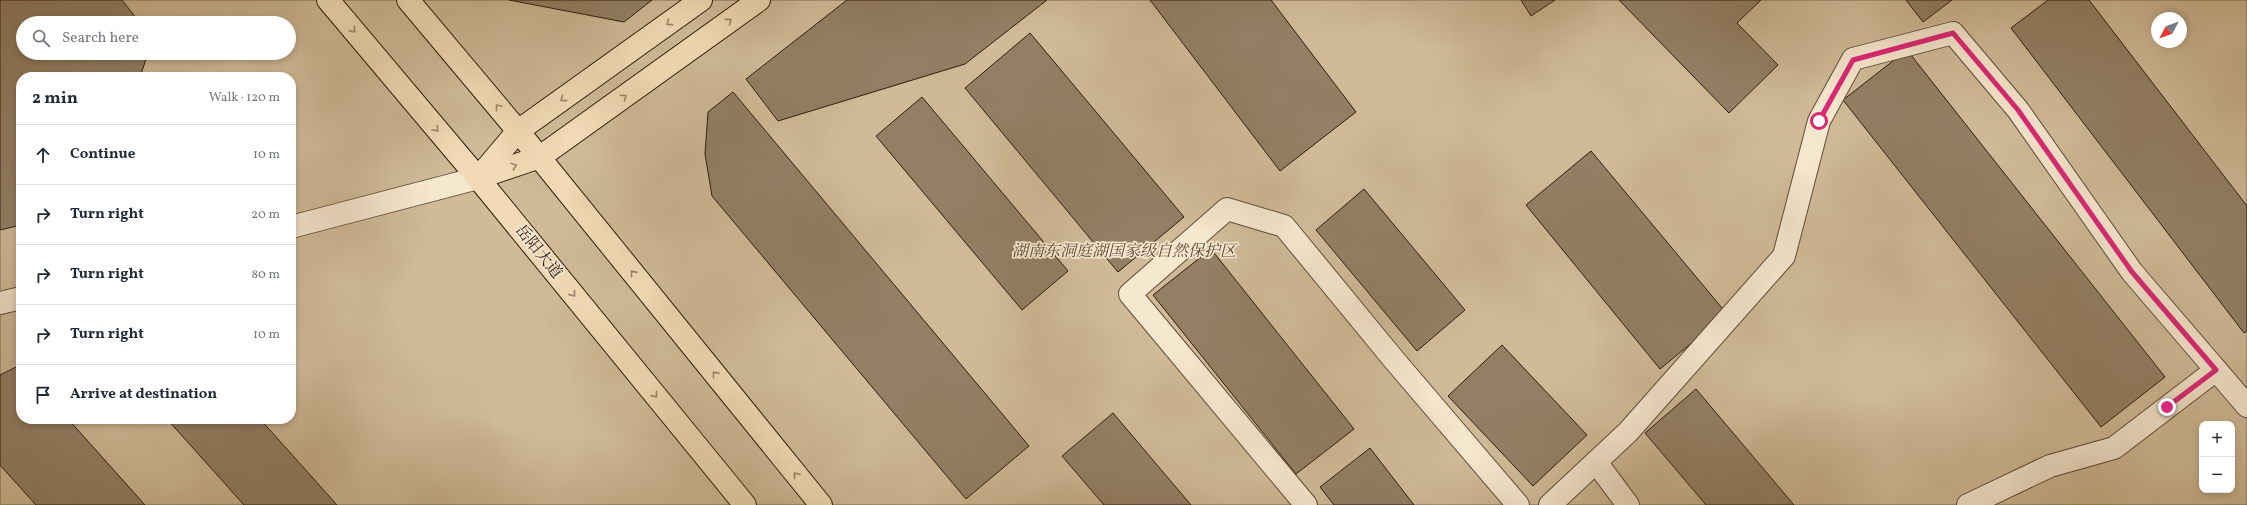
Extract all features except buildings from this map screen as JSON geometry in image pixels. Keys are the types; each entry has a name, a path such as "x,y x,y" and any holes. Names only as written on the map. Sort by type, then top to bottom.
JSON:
{"main road":[{"name":"岳阳大道","path":"328,0 478,178 745,505"},
{"path":"408,0 540,157 821,505"},
{"path":"478,178 518,131 701,0"},
{"path":"478,178 540,157 759,0"}],"street":[{"path":"1550,505 1628,432 1784,256 1819,121 1853,60 1953,33 2018,110 2132,272 2247,406"},
{"path":"296,226 478,178"},
{"path":"1306,505 1130,294 1227,209 1284,226 1395,361 1518,505"},
{"path":"0,303 16,299"},
{"path":"1968,505 2050,466 2114,448 2216,370"},
{"path":"1596,462 1628,505"}],"green space":[{"name":"湖南东洞庭湖国家级自然保护区","path":"0,0 2247,0 2247,505 0,505"}],"route":[{"path":"1819,121 1853,60 1953,33 2018,110 2132,272 2216,370 2167,407"}]}
